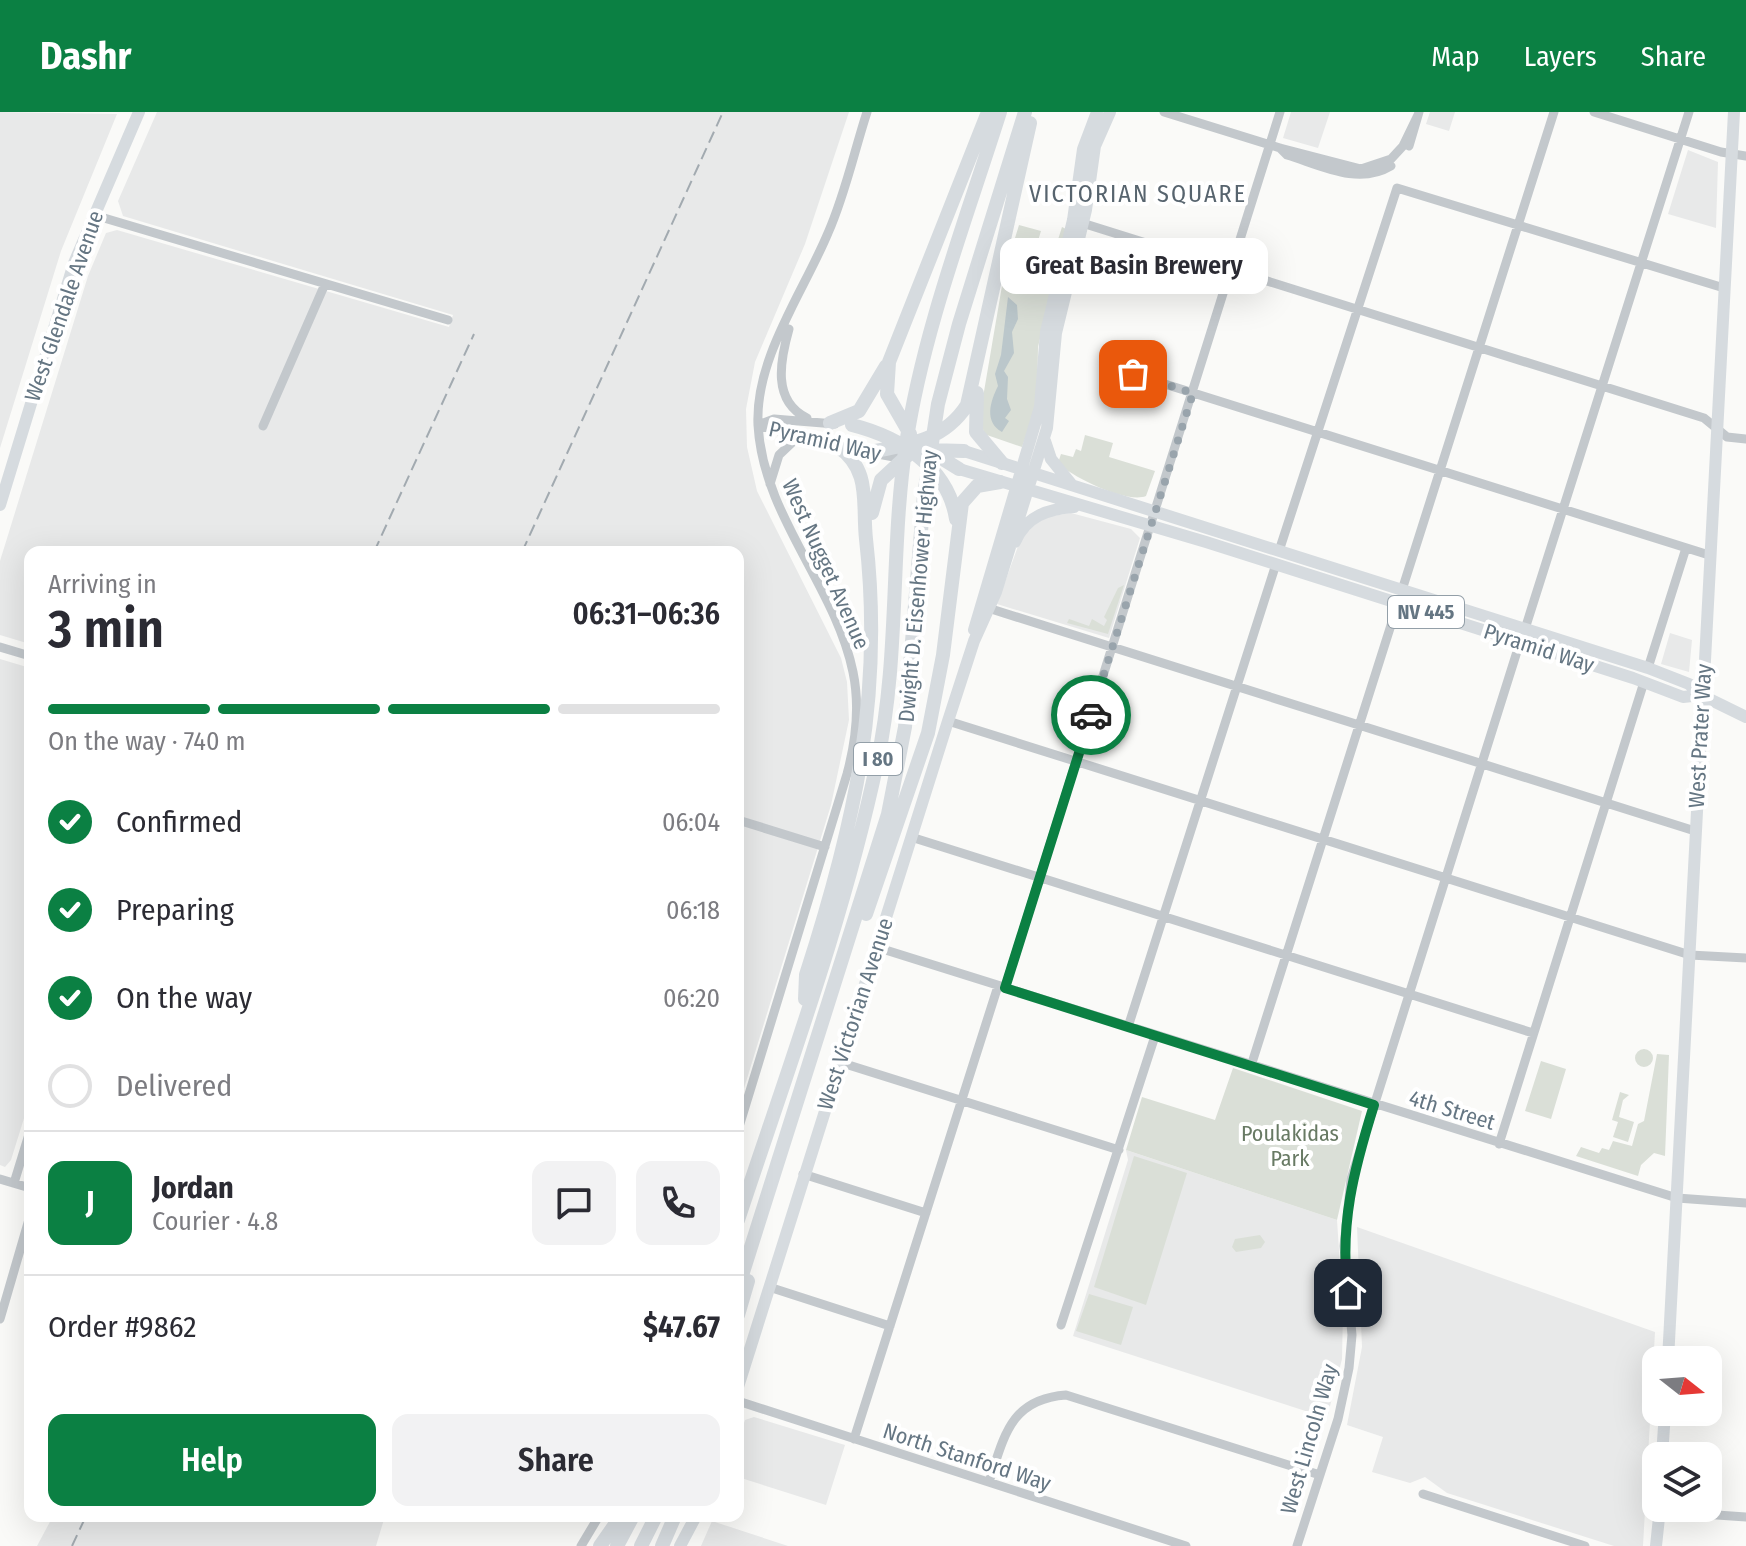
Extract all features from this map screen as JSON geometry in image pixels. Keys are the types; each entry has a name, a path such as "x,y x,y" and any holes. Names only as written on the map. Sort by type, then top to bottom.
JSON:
{"highway":[{"path":"830,423 859,411 889,362 988,112"},
{"name":"Dwight D. Eisenhower Highway","path":"744,1202 805,1018 865,819 878,759 892,653 900,491 914,399 1000,112"},
{"name":"Dwight D. Eisenhower Highway","path":"744,1270 888,814 900,760 909,692 924,495 938,404 951,349 1025,112"},
{"path":"869,557 875,494 886,474 960,416 972,392 1032,112"},
{"path":"889,362 887,394 916,449 951,495 957,528"},
{"path":"979,362 976,432 1002,463"},
{"path":"852,425 959,469"},
{"path":"805,1018 806,975 847,840 864,750 869,680 869,557 863,478 853,458 837,446"},
{"path":"869,452 916,449 964,451"},
{"path":"838,978 872,900 925,743 943,655 962,503 970,491 983,484 1014,486"},
{"path":"744,1295 761,1218"},
{"path":"600,1546 617,1522"},
{"path":"617,1546 630,1522"},
{"path":"641,1546 653,1522"},
{"path":"662,1546 672,1522"}],"main road":[{"name":"West Glendale Avenue","path":"0,505 68,283 139,112"},
{"name":"West Victorian Avenue","path":"1027,471 1040,407 1046,332 1078,221 1083,149 1097,112"},
{"name":"West Victorian Avenue","path":"744,1368 985,607 1014,486 1027,471 1044,438 1051,410 1056,333 1078,221 1095,146 1110,112"},
{"name":"West Prater Way","path":"1669,1346 1734,112"},
{"path":"1044,438 1051,459 1072,485"},
{"name":"Pyramid Way","path":"964,451 1072,485 1276,564 1683,697 1701,695"},
{"name":"Pyramid Way","path":"959,469 1085,506 1153,518 1279,551 1648,668 1689,684 1701,695 1746,717"},
{"name":"West Victorian Avenue","path":"985,607 1001,576 1014,486"},
{"path":"1001,576 1018,536 1029,522 1051,510 1085,506"},
{"path":"680,1546 693,1522"},
{"path":"1656,1546 1659,1522"}],"street":[{"name":"West Nugget Avenue","path":"744,1110 851,760 856,718 853,673 835,621 770,484 758,425 767,367 830,229 867,112"},
{"path":"1164,112 1356,169 1373,167 1398,152 1418,114"},
{"path":"854,1439 962,1100 1040,877 1232,270 1275,147 1280,112"},
{"path":"1402,590 1554,112"},
{"path":"1594,112 1680,140 1746,156"},
{"path":"1525,629 1689,112"},
{"path":"1279,551 1397,188 1724,288"},
{"path":"94,215 448,320"},
{"path":"1078,221 1704,418 1727,437 1746,439"},
{"path":"263,426 325,284"},
{"path":"795,306 783,350 781,379 788,404 810,419"},
{"path":"1133,374 1709,555"},
{"name":"Pyramid Way","path":"758,425 774,419 810,419 852,425"},
{"name":"Pyramid Way","path":"758,425 869,452"},
{"path":"770,484 779,455 798,437"},
{"path":"1648,668 1686,548"},
{"path":"1128,1027 1276,564"},
{"path":"1251,1066 1398,603"},
{"path":"985,607 1695,831"},
{"name":"West Lincoln Way","path":"1297,1546 1349,1368 1352,1335 1344,1246 1351,1179 1520,642"},
{"path":"0,647 24,654"},
{"path":"1499,1144 1644,682"},
{"path":"948,721 1690,955 1746,958"},
{"path":"744,822 825,847"},
{"path":"911,837 1533,1033"},
{"name":"4th Street","path":"876,947 1677,1198 1746,1203"},
{"path":"1061,1325 1155,1036"},
{"path":"839,1062 1119,1150"},
{"path":"14,1183 24,1150"},
{"path":"803,1174 926,1213"},
{"path":"0,1179 24,1186"},
{"path":"0,1319 24,1237"},
{"path":"769,1287 890,1326"},
{"path":"989,1482 1012,1421 1036,1401 1066,1395 1320,1475"},
{"name":"North Stanford Way","path":"744,1403 1186,1546"},
{"path":"1423,1494 1585,1546"},
{"path":"1722,1515 1746,1517"},
{"path":"581,1546 595,1522"}],"shaded area":[{"path":"0,112 117,114 61,251 0,448"},
{"path":"157,112 849,112 805,244 755,362 746,409 747,447 757,491 841,658 847,682 849,720 831,805 744,1088 744,546 24,546 24,642 0,635 0,561 88,276 106,233 117,230 449,327 453,315 123,216 118,201"},
{"path":"1291,112 1330,112 1318,148 1283,138"},
{"path":"1430,112 1455,112 1449,131 1426,124"},
{"path":"1688,150 1718,162 1716,228 1668,214"},
{"path":"1008,297 1017,305 1018,319 1012,332 1014,353 1004,371 1008,377 1007,399 1011,410 1005,418 1009,421 1002,432 993,423 990,411 998,386 995,374 1001,355"},
{"path":"1071,513 1131,529 1140,538 1109,638 997,604 1021,538 1040,518"},
{"path":"1670,633 1692,640 1689,672 1661,664"},
{"path":"0,659 24,666 24,1118 11,1160 5,1167 0,1165"},
{"path":"1126,1150 1337,1220 1343,1309 1342,1359 1327,1418 1073,1336 1128,1160"},
{"path":"1357,1227 1655,1332 1654,1346 1642,1346 1642,1426 1650,1426 1649,1442 1642,1442 1643,1546 1614,1546 1447,1493 1425,1477 1410,1483 1372,1472 1383,1437 1347,1425 1362,1347"},
{"path":"754,1417 845,1445 826,1505 744,1479 745,1420"},
{"path":"50,1522 383,1522 376,1546 37,1546"},
{"path":"712,1522 715,1522 788,1546 701,1546"}],"green space":[{"path":"1019,225 1041,231 1037,244 1055,249 1062,227 1066,229 1038,347 1037,405 1022,447 984,434 980,415 1004,274"},
{"path":"1085,435 1113,443 1109,457 1155,471 1146,496 1113,493 1087,482 1058,463 1061,454 1073,457 1076,449 1081,451"},
{"path":"1124,585 1108,634 1067,623 1069,619 1089,626 1092,619 1104,626 1107,620 1104,617 1118,588"},
{"path":"1644,1049 1653,1058 1644,1067 1635,1058"},
{"path":"1657,1054 1669,1055 1665,1156 1654,1153 1641,1165 1638,1176 1576,1156 1581,1147 1599,1153 1602,1148 1609,1150 1613,1141 1632,1146 1638,1124 1644,1121"},
{"path":"1541,1061 1566,1069 1551,1119 1525,1111"},
{"name":"Poulakidas Park","path":"1233,1068 1362,1111 1337,1220 1126,1150 1142,1097 1215,1120"},
{"path":"1620,1092 1629,1095 1623,1100 1619,1117 1634,1122 1628,1142 1613,1137 1618,1122 1612,1120"},
{"path":"1134,1156 1187,1173 1146,1305 1094,1287"},
{"path":"1260,1235 1265,1242 1261,1248 1236,1252 1232,1247 1235,1239"},
{"path":"1089,1294 1133,1307 1121,1345 1076,1331"}],"railway":[{"path":"525,546 723,112"},
{"path":"377,546 474,334"},
{"path":"72,1546 83,1522"}],"way so far":[{"path":"1091,715 1193,393 1133,374"}],"place":[{"name":"Great Basin Brewery","path":"1133,374"}],"district":[{"name":"VICTORIAN SQUARE","path":"1138,194"}],"route":[{"path":"1091,715 1005,988 1374,1105 1355,1166 1345,1215 1348,1293"}]}
